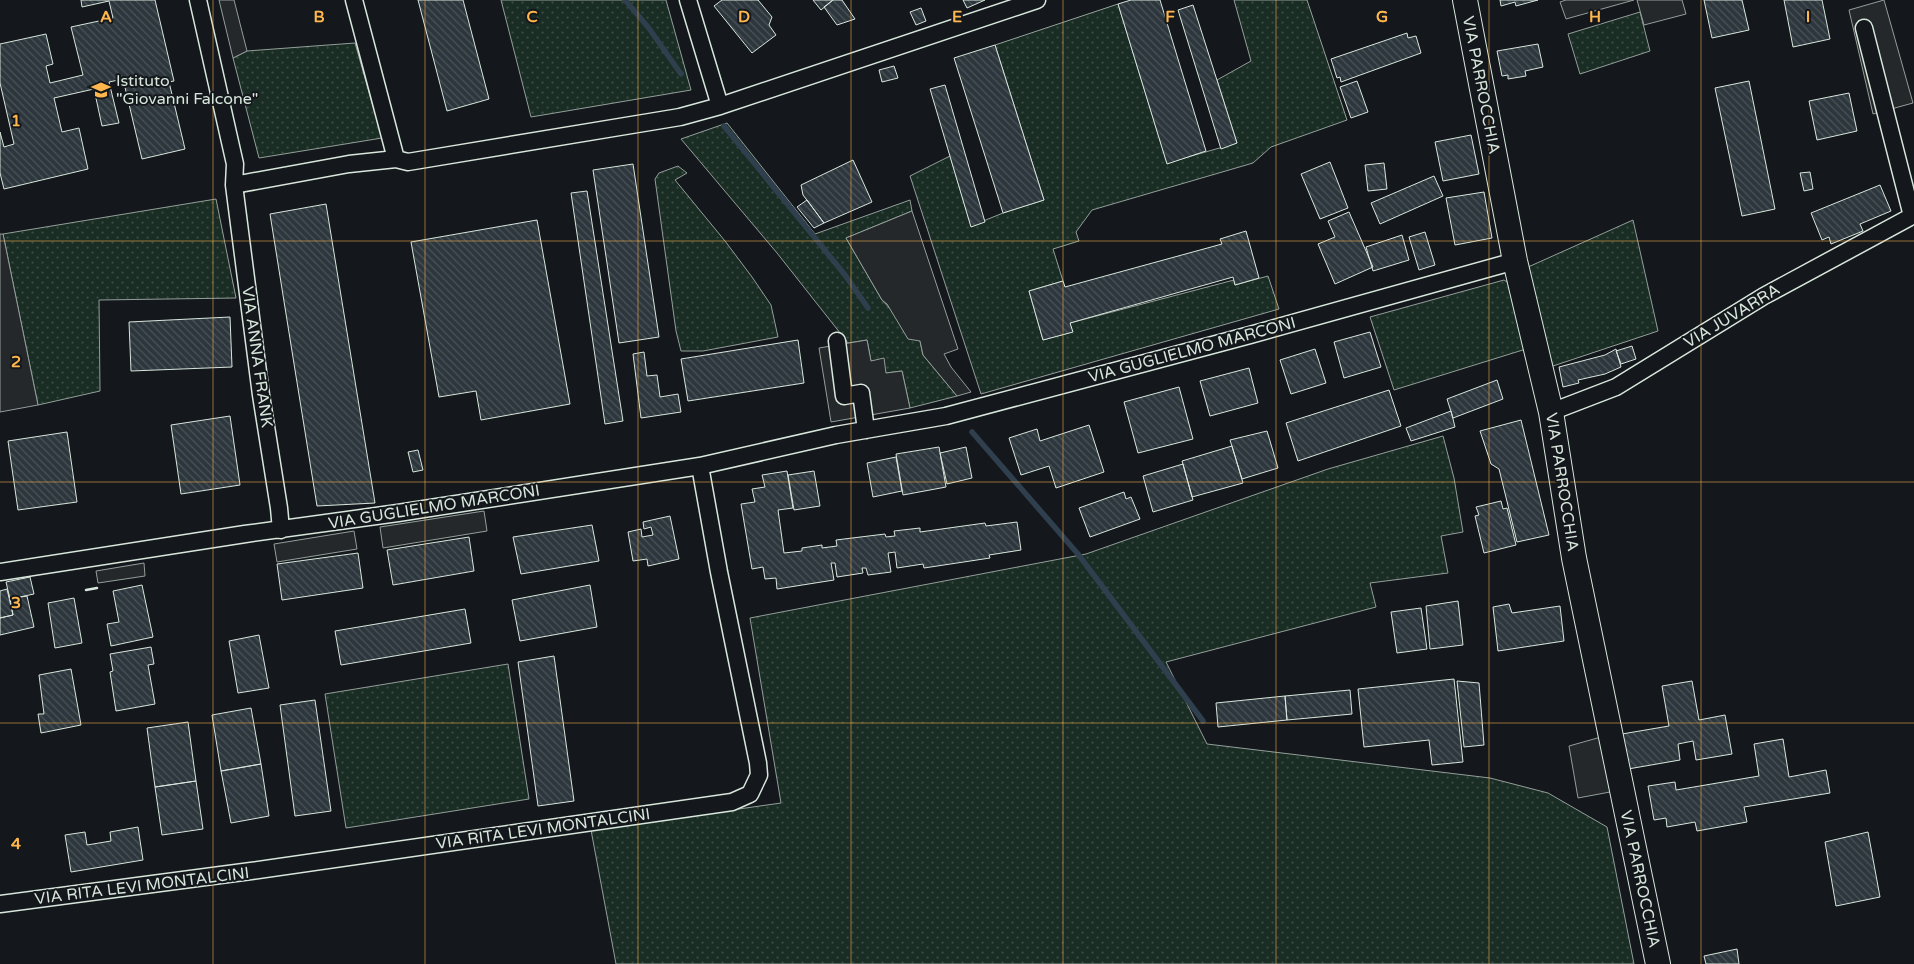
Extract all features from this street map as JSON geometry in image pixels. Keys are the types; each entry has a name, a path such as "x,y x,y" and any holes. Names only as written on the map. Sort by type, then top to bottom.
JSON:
{"street":[{"name":"VIA ANNA FRANK","path":"198,0 234,164 234,185 260,395 281,530"},
{"path":"354,0 396,159"},
{"path":"688,0 720,106"},
{"path":"234,185 349,164 396,159 408,162 680,117 720,106 1037,0"},
{"name":"VIA PARROCCHIA","path":"1465,0 1515,261 1551,412 1574,558 1658,964"},
{"name":"VIA JUVARRA","path":"1551,412 1616,388 1758,300 1913,215 1864,28"},
{"name":"VIA GUGLIELMO MARCONI","path":"0,572 700,466 836,435 946,416 1250,335 1515,261"},
{"path":"837,341 844,396 861,393 866,430"},
{"name":"VIA RITA LEVI MONTALCINI","path":"0,904 260,870 732,802 750,794 759,775 758,763 719,572 700,466"}],"green space":[{"path":"501,0 666,0 691,90 531,117"},
{"path":"1234,0 1307,0 1347,120 1271,147 1253,163 1092,210 1076,232 1079,241 1053,249 1063,281 1029,291 1043,340 1072,332 1070,323 1234,280 1235,285 1268,276 1279,309 981,394 910,176 950,156 971,226 1003,213 1044,200 995,45 1118,4 1167,163 1237,143 1217,80 1251,61"},
{"path":"1640,12 1650,51 1580,74 1568,34"},
{"path":"355,43 382,138 259,158 233,58 247,51"},
{"path":"727,123 815,234 910,200 912,211 846,238 882,300 920,341 923,355 957,396 910,408 902,371 886,373 871,361 867,340 848,343 777,253 681,139"},
{"path":"678,166 687,173 675,180 725,241 771,305 778,337 703,351 681,351 676,331 655,179 659,173"},
{"path":"216,199 236,298 99,300 100,391 38,405 3,234"},
{"path":"1633,220 1658,331 1541,370 1517,272"},
{"path":"1504,280 1510,284 1526,349 1394,390 1370,317"},
{"path":"1443,436 1454,478 1463,532 1441,536 1448,573 1370,583 1376,607 1166,662 1207,744 1490,778 1548,793 1607,827 1634,964 616,964 591,830 781,803 750,618 1086,554 1328,469"},
{"path":"508,664 529,799 346,828 325,694"}],"shaded area":[{"path":"219,0 234,0 247,51 233,58"},
{"path":"1566,0 1634,0 1566,19 1560,2"},
{"path":"1637,0 1682,0 1686,14 1644,25"},
{"path":"1884,0 1913,103 1873,114 1849,10"},
{"path":"912,211 958,349 944,354 951,367 971,392 957,396 923,355 920,341 908,339 887,304 882,300 846,238"},
{"path":"0,234 3,234 38,405 0,412"},
{"path":"867,340 871,361 884,358 886,373 902,371 910,408 831,422 819,348"},
{"path":"484,511 487,531 383,548 380,527"},
{"path":"354,531 357,549 277,562 274,544"},
{"path":"144,563 145,576 98,583 96,571"},
{"path":"1601,737 1610,792 1578,798 1569,746"}],"building":[{"path":"81,0 155,0 174,81 169,82 185,149 142,159 123,79 109,82 119,123 102,126 94,89 54,98 62,132 79,128 88,169 4,189 0,173 0,132 4,147 14,144 0,83 0,44 46,34 53,64 46,66 50,83 83,75 71,27 113,18 109,1 82,7"},
{"path":"418,0 463,0 489,99 447,111"},
{"path":"722,0 758,0 772,17 769,25 776,35 752,53 714,6"},
{"path":"813,0 833,0 821,10"},
{"path":"833,0 842,0 855,19 837,25 824,7"},
{"path":"963,0 985,0 967,8"},
{"path":"1131,0 1160,0 1206,151 1167,164 1118,4"},
{"path":"1500,0 1538,0 1516,6 1515,2 1501,6"},
{"path":"1704,0 1742,0 1749,30 1712,38"},
{"path":"1784,0 1822,0 1830,39 1793,47"},
{"path":"1193,5 1237,143 1221,149 1178,10"},
{"path":"921,8 926,21 916,25 910,12"},
{"path":"1407,33 1408,38 1416,36 1421,53 1341,82 1340,77 1337,78 1331,59"},
{"path":"1538,44 1543,67 1525,71 1526,76 1508,79 1508,75 1502,76 1497,51"},
{"path":"995,45 1044,200 1003,213 954,58"},
{"path":"894,66 898,78 882,82 879,70"},
{"path":"1357,81 1368,112 1351,118 1340,87"},
{"path":"1749,81 1775,209 1742,216 1715,88"},
{"path":"945,85 985,222 971,227 930,89"},
{"path":"1849,93 1857,131 1817,140 1809,101"},
{"path":"1471,135 1479,174 1443,181 1435,142"},
{"path":"853,160 872,202 824,223 803,195 801,185"},
{"path":"1330,162 1348,208 1320,219 1301,174"},
{"path":"1384,163 1387,189 1368,191 1365,165"},
{"path":"633,164 659,337 619,343 593,170"},
{"path":"1810,172 1813,189 1804,191 1800,173"},
{"path":"1434,176 1443,196 1380,224 1371,203"},
{"path":"1880,185 1891,211 1860,224 1863,231 1831,244 1829,237 1822,240 1811,213"},
{"path":"587,191 623,421 605,424 571,193"},
{"path":"1484,192 1492,238 1455,245 1446,198"},
{"path":"807,200 824,223 814,228 797,207"},
{"path":"326,204 375,503 317,506 270,214"},
{"path":"1349,212 1373,267 1335,284 1318,244 1335,237 1328,221"},
{"path":"537,220 570,404 481,420 476,391 439,397 411,242"},
{"path":"1246,231 1259,278 1235,285 1233,277 1070,323 1073,332 1043,340 1029,291 1063,281 1065,287 1222,244 1220,239"},
{"path":"1425,232 1435,265 1419,270 1409,237"},
{"path":"1402,235 1409,260 1373,271 1366,247"},
{"path":"230,317 232,367 131,371 129,322"},
{"path":"1370,332 1381,367 1344,378 1334,342"},
{"path":"798,340 804,383 688,401 681,359"},
{"path":"1632,346 1636,359 1621,364 1616,351"},
{"path":"1315,349 1326,383 1291,394 1280,360"},
{"path":"1616,349 1621,367 1605,374 1578,380 1579,383 1563,387 1559,367 1605,355"},
{"path":"644,352 647,376 657,375 660,397 678,394 681,412 641,418 633,354"},
{"path":"1249,368 1258,403 1210,416 1200,381"},
{"path":"1497,380 1503,399 1453,418 1447,399"},
{"path":"1179,387 1193,439 1138,453 1124,402"},
{"path":"1389,390 1401,426 1298,461 1286,423"},
{"path":"1451,411 1455,427 1411,441 1406,428"},
{"path":"230,416 240,485 181,494 171,425"},
{"path":"1521,420 1549,535 1517,542 1499,469 1491,464 1480,431"},
{"path":"1089,425 1104,472 1056,488 1049,466 1021,475 1009,438 1037,429 1040,441"},
{"path":"1267,431 1278,468 1242,479 1230,440"},
{"path":"67,432 77,502 18,510 8,441"},
{"path":"1232,446 1243,483 1192,497 1182,461"},
{"path":"939,447 946,487 903,495 896,454"},
{"path":"966,447 972,478 947,484 940,453"},
{"path":"418,450 423,470 413,472 408,452"},
{"path":"896,457 902,491 873,497 867,463"},
{"path":"1183,464 1193,500 1153,512 1143,476"},
{"path":"787,471 793,508 778,510 784,553 802,551 802,548 822,545 822,548 837,546 836,540 885,534 886,537 895,536 894,531 920,528 920,532 985,523 986,526 1017,522 1021,550 989,555 990,558 924,568 923,564 897,568 895,552 888,553 891,572 868,575 866,568 862,568 863,573 837,577 835,563 831,563 834,580 777,589 776,578 765,579 763,567 752,569 741,504 755,502 752,489 765,487 762,475"},
{"path":"814,471 820,506 794,510 788,475"},
{"path":"1124,492 1126,499 1131,497 1140,519 1090,537 1079,508"},
{"path":"1501,501 1503,509 1507,508 1516,545 1484,553 1475,516 1479,515 1476,507"},
{"path":"670,516 679,559 648,566 647,559 633,561 628,532 641,529 642,537 653,535 651,527 644,529 643,522"},
{"path":"592,525 599,561 521,574 513,537"},
{"path":"469,537 474,571 393,585 387,550"},
{"path":"358,553 363,588 282,600 277,564"},
{"path":"30,577 34,594 10,599 6,582"},
{"path":"142,585 153,637 111,646 107,624 119,622 113,591"},
{"path":"590,585 597,627 520,641 512,600"},
{"path":"7,589 13,615 0,618 0,591"},
{"path":"27,596 34,627 0,635 0,618 13,615 10,599"},
{"path":"74,598 82,643 55,648 48,603"},
{"path":"1458,601 1463,645 1430,649 1426,606"},
{"path":"1509,604 1512,613 1560,606 1564,641 1498,651 1493,607"},
{"path":"1421,608 1427,649 1397,653 1391,612"},
{"path":"465,609 471,643 341,665 335,631"},
{"path":"259,635 269,688 238,693 229,641"},
{"path":"151,647 154,664 148,665 155,704 116,711 110,672 113,671 110,654"},
{"path":"554,656 574,801 538,806 518,662"},
{"path":"71,669 81,725 41,733 38,714 44,714 39,675"},
{"path":"1454,679 1463,762 1432,765 1429,740 1364,747 1358,689"},
{"path":"1457,681 1479,683 1484,745 1464,747"},
{"path":"1692,681 1699,720 1725,715 1732,754 1696,760 1693,741 1678,744 1680,760 1628,769 1622,734 1669,726 1662,686"},
{"path":"1350,690 1352,714 1287,720 1285,696"},
{"path":"1285,696 1287,720 1218,727 1216,703"},
{"path":"315,700 331,811 295,816 280,705"},
{"path":"251,708 261,764 221,771 212,715"},
{"path":"188,722 196,781 155,787 147,728"},
{"path":"1783,739 1789,777 1826,770 1830,793 1744,807 1747,822 1697,831 1695,822 1667,827 1666,818 1654,820 1648,786 1675,782 1676,790 1759,776 1754,744"},
{"path":"261,764 269,816 231,823 221,771"},
{"path":"196,781 203,829 162,835 155,787"},
{"path":"138,827 143,860 71,872 65,835 85,832 87,845 111,841 110,832"},
{"path":"1868,832 1880,897 1836,906 1825,842"},
{"path":"1737,949 1739,964 1706,964 1704,956"}],"waterway":[{"path":"625,0 648,27 681,74"},
{"path":"724,126 845,275 868,308"},
{"path":"972,432 1078,554 1203,721"}],"wall":[{"path":"86,590 97,588"}],"place":[{"name":"Istituto \"Giovanni Falcone\"","path":"101,90"}]}
